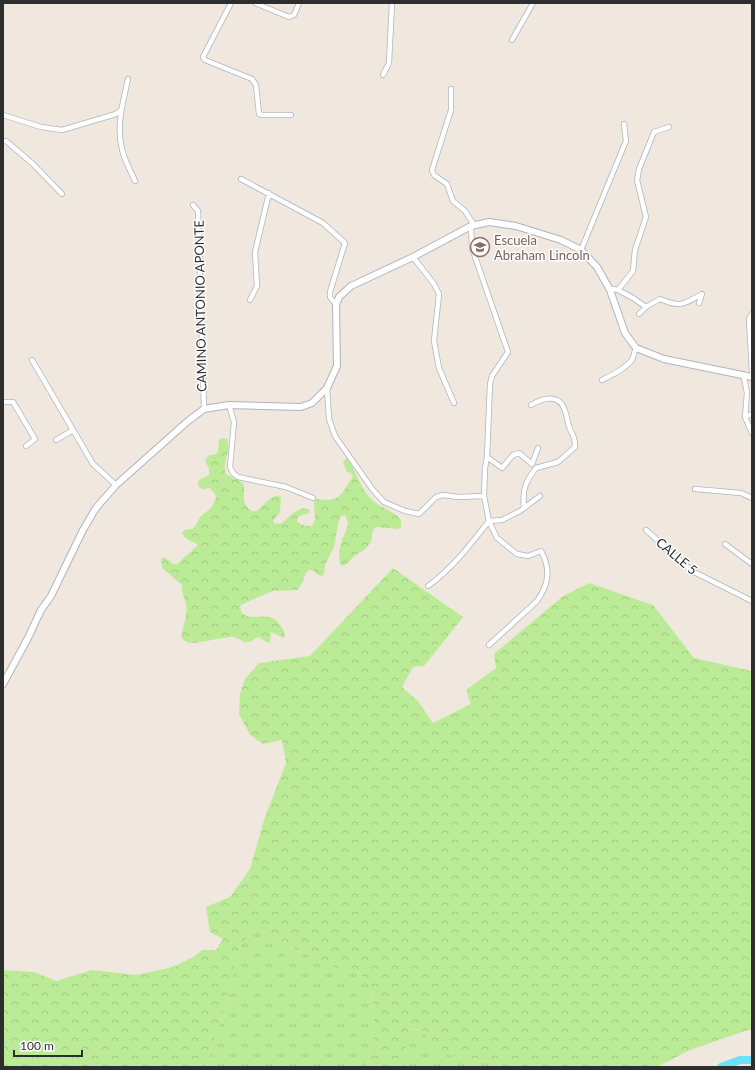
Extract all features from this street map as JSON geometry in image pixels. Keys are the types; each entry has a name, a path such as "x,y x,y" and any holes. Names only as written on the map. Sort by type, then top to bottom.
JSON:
{"street":[{"path":"231,3 203,57 205,60 252,79 256,85 259,114 291,115"},
{"path":"255,3 289,17 294,15 299,3"},
{"path":"383,75 389,62 392,3"},
{"path":"512,40 533,3"},
{"path":"128,79 119,132 122,150 135,181"},
{"path":"451,89 451,110 432,170 434,174 447,184 453,201 465,211 473,226 472,248 508,352 492,376 490,384 484,496 489,521 497,538 517,554 528,556 541,551 546,560 548,571 543,592 537,601 488,645"},
{"path":"3,115 41,127 62,130 116,114 122,110"},
{"path":"581,250 626,141 624,124"},
{"path":"618,290 633,271 635,250 646,217 638,180 639,169 654,132 669,127"},
{"path":"3,141 6,141 33,164 62,194"},
{"path":"241,179 323,223 345,243 330,292 330,297 336,305"},
{"path":"250,300 257,286 255,252 269,193"},
{"name":"CAMINO ANTONIO APONTE","path":"193,205 198,211 204,409"},
{"path":"3,684 28,638 41,610 51,596 83,530 96,508 116,485 188,421 204,409 229,406 301,407 312,403 327,388 336,366 336,305 339,297 351,286 413,257 473,226 490,222 516,226 561,240 581,250 597,267 610,290 625,333 636,348 664,359 752,377"},
{"path":"413,257 434,284 439,294 434,341 439,368 454,403"},
{"path":"610,290 618,290 646,307"},
{"path":"639,314 646,307 660,299 671,304 682,305 702,294 699,302"},
{"path":"752,314 748,319 752,372"},
{"path":"602,380 629,363 633,359 636,348"},
{"path":"32,360 93,464 116,485"},
{"path":"744,376 747,393 745,417 752,433"},
{"path":"327,388 329,419 335,436 373,490 384,502 405,511 419,514 436,497 443,495 458,497 484,496"},
{"path":"524,508 523,497 525,485 536,468 558,462 575,447 575,438 569,428 562,404 556,400 546,398 531,405"},
{"path":"3,402 13,402 35,439 26,446"},
{"path":"229,406 234,422 230,467 233,473 238,477 286,487 313,498"},
{"path":"745,417 752,414"},
{"path":"56,440 73,430"},
{"path":"487,457 502,468 513,455 519,453 532,464 538,448"},
{"path":"695,489 741,494 752,498"},
{"path":"428,586 443,575 457,561 489,521 502,520 524,508 540,496"},
{"name":"CALLE 5","path":"646,530 692,571 752,602"},
{"path":"725,544 752,564"}],"green space":[{"path":"222,438 227,439 228,443 225,466 226,474 243,483 244,499 246,506 249,509 254,512 275,496 281,497 280,512 273,521 275,524 282,523 293,513 303,508 310,510 309,513 298,517 297,521 302,525 312,526 315,520 314,502 317,499 330,500 337,498 353,477 351,473 347,472 343,462 347,457 368,496 376,503 395,514 401,520 401,527 398,529 376,527 373,530 371,541 368,546 343,566 340,564 339,551 348,522 345,515 341,516 334,547 325,565 322,576 318,575 313,570 309,570 297,590 272,591 240,606 241,611 247,616 269,617 279,624 285,635 284,638 271,632 270,643 259,637 246,642 233,637 196,643 185,641 182,638 186,610 182,593 182,585 162,568 161,559 164,557 173,564 177,564 198,545 187,539 182,533 184,530 195,527 200,517 211,508 216,498 215,494 210,488 202,489 198,484 199,480 209,475 209,468 205,462 209,456 216,454 218,451 219,440"},
{"path":"393,568 463,617 424,666 413,667 402,687 418,701 433,723 471,704 466,690 496,668 494,654 563,596 589,583 653,605 694,658 752,671 752,1030 748,1030 690,1050 657,1067 501,1067 498,1063 437,1053 422,1030 408,1029 404,1067 367,1067 374,1032 372,989 356,968 341,970 301,952 255,927 240,946 221,1022 205,1067 3,1067 3,970 34,972 56,981 92,970 136,975 173,967 195,956 202,950 216,950 223,939 210,932 206,907 230,897 250,869 264,820 286,763 282,740 263,744 250,735 239,714 240,694 245,679 259,663 310,656"},
{"path":"255,927 301,952 356,967 372,989 374,1032 367,1067 205,1067 221,1022 240,946"},
{"path":"407,1029 422,1030 438,1053 498,1063 501,1067 404,1067"}],"waterway":[{"path":"721,1067 740,1060 752,1060"}],"place":[{"name":"Escuela Abraham Lincoln","path":"480,247"}]}
